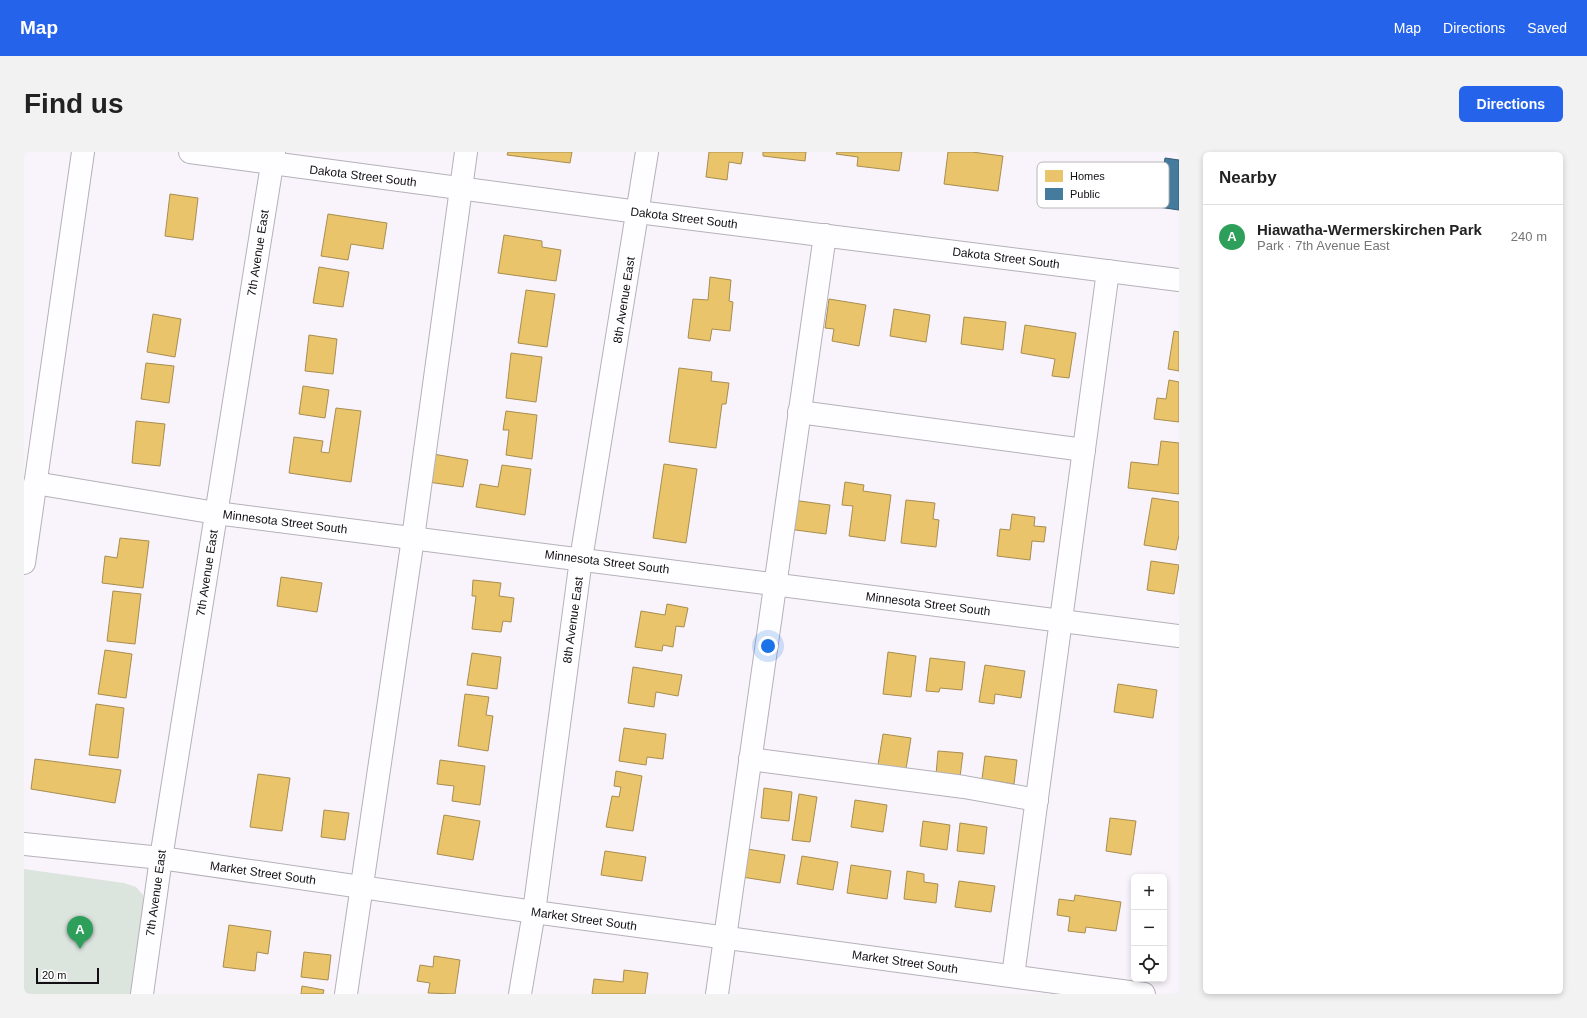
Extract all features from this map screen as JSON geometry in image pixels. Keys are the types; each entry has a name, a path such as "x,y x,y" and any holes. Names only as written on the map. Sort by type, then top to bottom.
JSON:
{"street":[{"path":"24,563 83,152"},
{"name":"Dakota Street South","path":"190,152 273,158 460,188 638,212 1179,280"},
{"path":"346,994 413,538 466,152"},
{"name":"8th Avenue East","path":"520,994 534,912 582,559 647,152"},
{"name":"7th Avenue East","path":"142,994 161,858 273,158"},
{"path":"717,994 825,236"},
{"path":"1013,976 1108,271"},
{"path":"799,412 1084,450"},
{"name":"Minnesota Street South","path":"36,483 216,513 1179,636"},
{"path":"750,759 957,786 1037,800"},
{"name":"Market Street South","path":"24,844 161,858 534,912 1144,994"}],"shaded area":[{"path":"24,869 124,883 136,887 143,895 130,994 24,994"}],"building: Homes":[{"path":"508,152 572,152 570,163 507,155"},
{"path":"709,152 743,152 741,164 729,162 727,180 706,177"},
{"path":"763,152 806,152 805,161 763,156"},
{"path":"837,152 902,152 899,171 857,166 858,157 836,154"},
{"path":"948,152 972,152 1003,156 998,191 944,184"},
{"path":"170,194 198,198 193,240 165,236"},
{"path":"328,214 387,223 383,249 351,244 348,260 321,256"},
{"path":"504,235 542,241 542,247 561,250 556,281 498,273"},
{"path":"319,267 349,272 343,307 313,303"},
{"path":"710,277 731,280 729,301 733,302 730,331 712,329 710,341 688,338 693,299 708,300"},
{"path":"526,290 555,294 547,347 518,343"},
{"path":"829,299 866,305 859,346 832,341 834,329 825,328"},
{"path":"894,309 930,315 926,342 890,336"},
{"path":"153,314 181,319 175,357 147,352"},
{"path":"964,317 1006,322 1003,350 961,344"},
{"path":"1025,325 1076,333 1069,378 1052,376 1055,359 1021,353"},
{"path":"1174,331 1179,332 1179,371 1168,369"},
{"path":"309,335 337,339 333,374 305,371"},
{"path":"511,353 542,357 536,402 506,398"},
{"path":"146,363 174,366 169,403 141,399"},
{"path":"679,368 712,372 711,381 729,383 726,404 722,404 716,448 669,442"},
{"path":"1169,380 1179,382 1179,422 1154,419 1157,398 1166,399"},
{"path":"303,386 329,390 325,418 299,414"},
{"path":"336,408 361,411 351,482 289,473 294,437 323,441 321,452 329,453"},
{"path":"506,411 537,415 532,459 506,455 509,430 503,430"},
{"path":"136,421 165,424 160,466 132,463"},
{"path":"1161,441 1179,443 1179,494 1128,488 1131,462 1158,465"},
{"path":"433,454 468,460 463,487 428,482"},
{"path":"664,464 697,469 686,543 653,538"},
{"path":"502,465 531,469 525,515 476,507 480,484 498,487"},
{"path":"845,482 864,485 863,491 891,495 885,541 849,536 853,506 842,505"},
{"path":"1152,498 1179,502 1179,535 1176,550 1144,545"},
{"path":"792,500 830,505 826,534 788,529"},
{"path":"906,500 935,503 933,519 939,520 936,547 901,543"},
{"path":"1012,514 1035,517 1034,526 1046,527 1044,542 1032,541 1030,560 997,556 1000,529 1010,530"},
{"path":"120,538 149,541 143,588 102,583 105,556 117,558"},
{"path":"1151,561 1179,565 1174,594 1147,590"},
{"path":"281,577 322,583 317,612 277,606"},
{"path":"473,580 501,583 499,596 514,598 511,622 503,621 501,632 472,629 476,596 472,596"},
{"path":"113,591 141,594 135,644 107,641"},
{"path":"667,604 688,608 684,627 676,626 673,647 663,645 662,651 635,647 641,611 665,615"},
{"path":"105,650 132,654 126,698 98,694"},
{"path":"888,652 916,656 911,697 883,694"},
{"path":"472,653 501,657 497,689 467,685"},
{"path":"930,658 965,662 962,690 940,688 939,692 926,691"},
{"path":"985,665 1025,671 1021,698 995,694 994,704 979,702"},
{"path":"633,667 682,675 678,696 656,692 654,707 628,703"},
{"path":"1118,684 1157,690 1153,718 1114,712"},
{"path":"465,694 489,697 486,715 493,716 488,751 458,746"},
{"path":"96,704 124,708 118,758 89,755"},
{"path":"624,728 666,734 663,759 647,757 646,765 619,761"},
{"path":"883,734 911,738 906,769 878,765"},
{"path":"938,751 963,753 960,777 936,775"},
{"path":"985,756 1017,760 1014,784 982,779"},
{"path":"35,759 121,770 115,803 31,789"},
{"path":"440,760 485,766 480,805 452,801 454,786 437,784"},
{"path":"616,771 642,776 633,831 606,827 612,796 619,797 621,787 614,786"},
{"path":"258,774 290,778 282,831 250,827"},
{"path":"764,788 792,792 789,821 761,818"},
{"path":"799,794 817,797 810,842 792,840"},
{"path":"855,800 887,805 883,832 851,827"},
{"path":"324,810 349,813 345,840 321,837"},
{"path":"444,815 480,821 473,860 437,854"},
{"path":"1110,818 1136,821 1131,855 1106,851"},
{"path":"923,821 950,825 947,850 920,846"},
{"path":"960,823 987,827 984,854 957,851"},
{"path":"747,849 785,855 780,883 742,877"},
{"path":"605,851 646,857 642,881 601,875"},
{"path":"802,856 838,862 833,890 797,884"},
{"path":"851,865 891,871 887,899 847,893"},
{"path":"907,871 924,874 924,882 938,884 936,903 904,899"},
{"path":"959,881 995,886 991,912 955,907"},
{"path":"1075,895 1121,902 1116,931 1086,927 1085,933 1068,931 1070,917 1057,915 1059,899 1074,901"},
{"path":"229,925 271,931 268,954 257,952 255,971 223,967"},
{"path":"304,952 331,955 328,980 301,977"},
{"path":"434,956 460,960 455,994 428,993 430,983 417,981 420,965 433,967"},
{"path":"624,970 648,973 645,994 592,994 594,979 623,982"},
{"path":"302,986 324,990 323,994 301,994"}],"building: Public":[{"path":"1165,158 1179,160 1179,210 1165,208 1169,208 1169,162 1164,162"}],"place":[{"name":"Hiawatha-Wermerskirchen Park","path":"80,949"}]}
